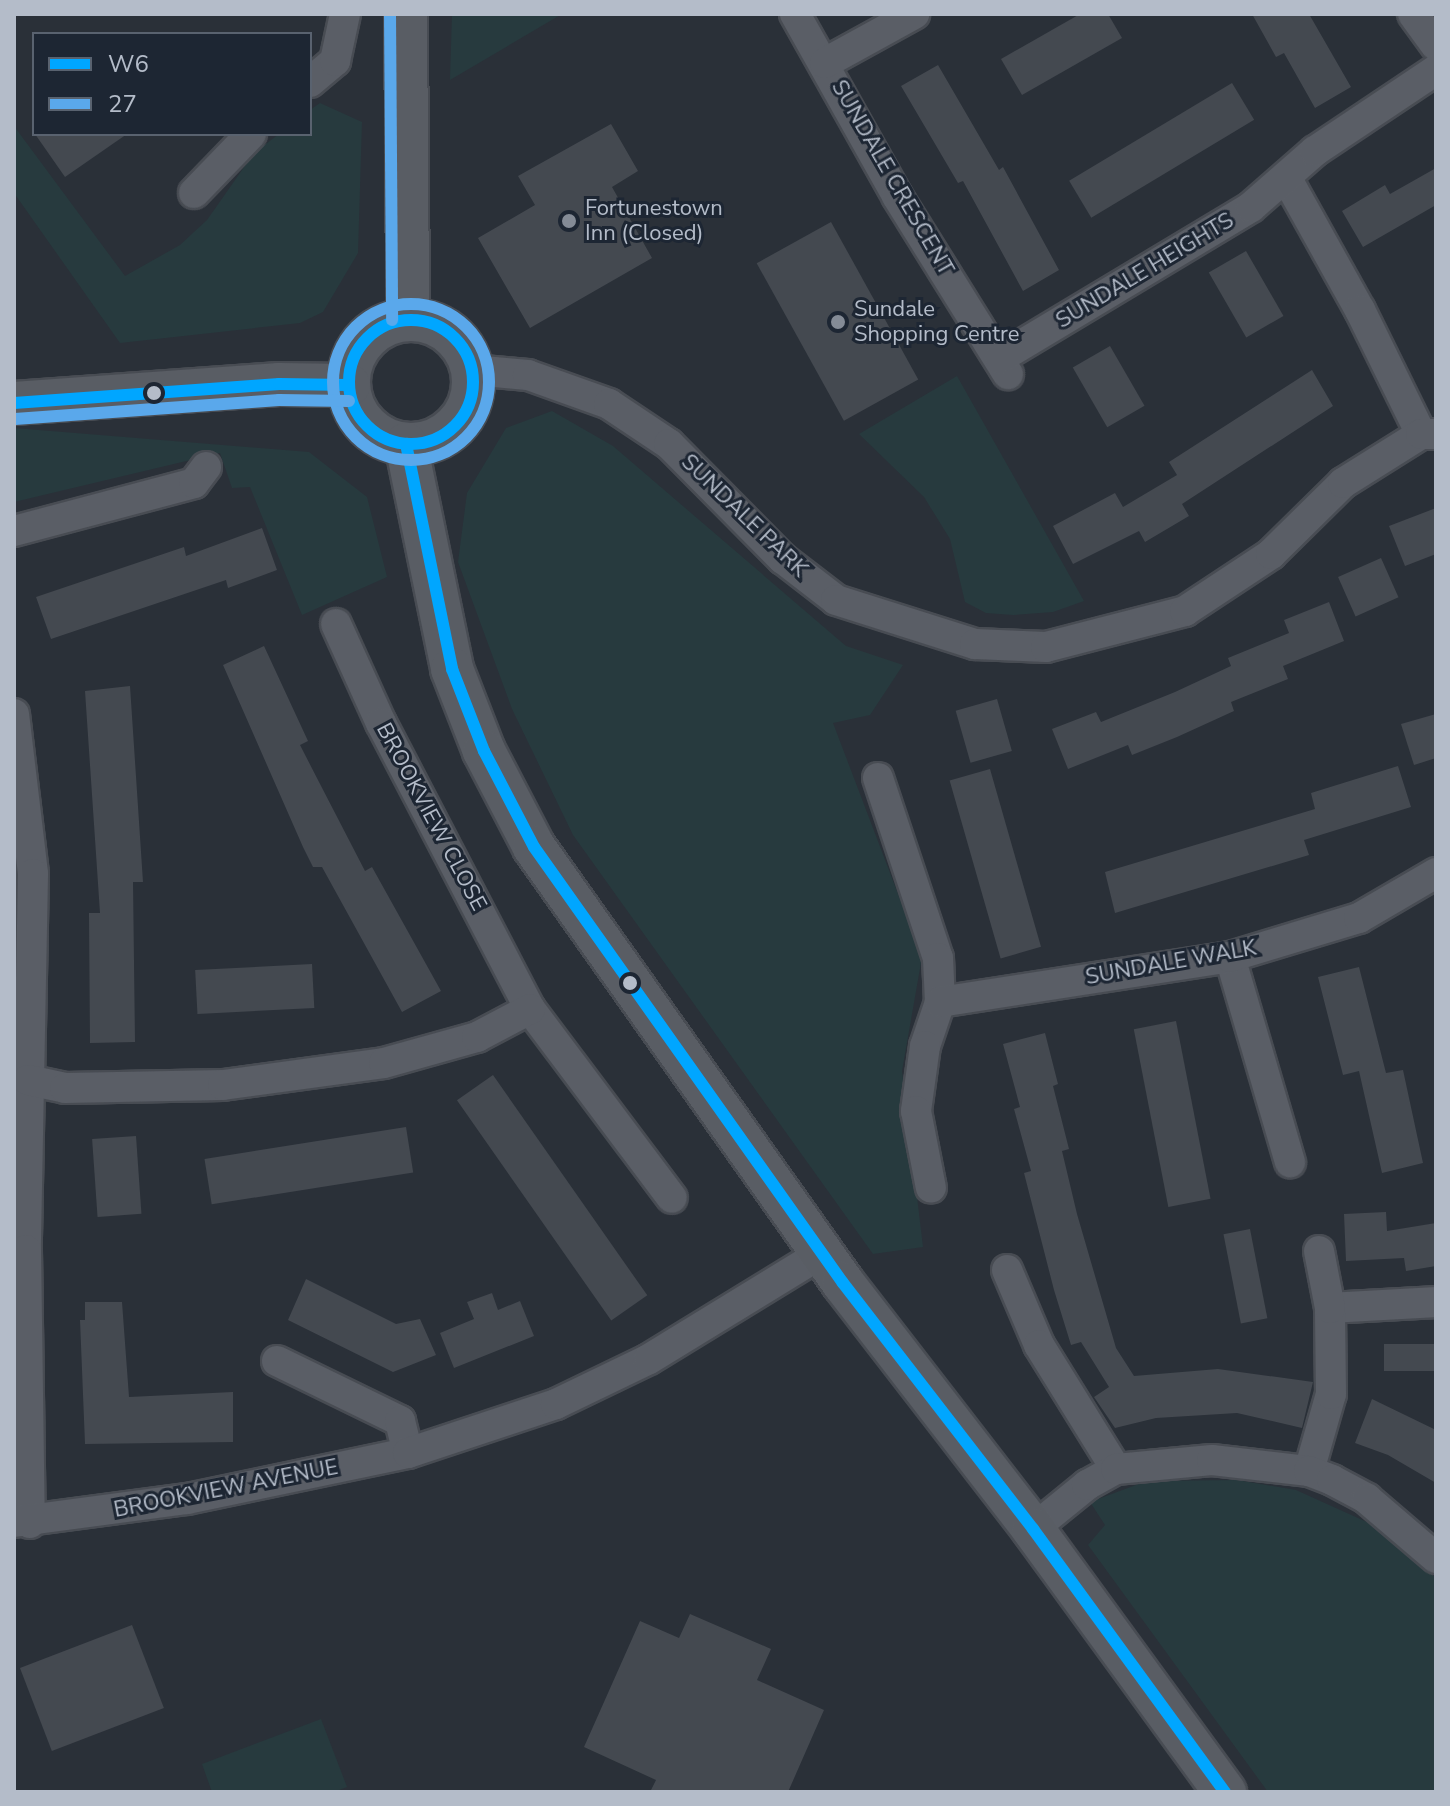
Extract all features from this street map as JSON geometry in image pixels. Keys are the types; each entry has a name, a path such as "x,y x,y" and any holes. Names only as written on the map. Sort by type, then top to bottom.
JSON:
{"street":[{"path":"312,80 335,61 345,14"},
{"path":"406,14 408,320"},
{"name":"SUNDALE CRESCENT","path":"795,14 897,196 1005,367"},
{"name":"SUNDALE CRESCENT","path":"825,63 914,14"},
{"path":"1413,14 1436,46"},
{"name":"SUNDALE HEIGHTS","path":"1005,367 1251,207 1287,179 1315,151 1436,70"},
{"path":"194,193 249,136"},
{"path":"1287,179 1428,434"},
{"path":"408,320 426,321 449,333 472,370 473,389 457,424 443,436 406,444 366,425 349,385 359,348 389,324 408,320"},
{"name":"SUNDALE PARK","path":"472,370 528,375 609,404 669,444 783,559 836,600 975,644 1046,647 1185,611 1271,554 1343,483 1428,434"},
{"path":"14,403 279,384 349,385"},
{"path":"406,444 452,669 484,751 534,847 822,1253 1033,1529 1225,1792"},
{"path":"14,531 194,483 206,467"},
{"name":"BROOKVIEW CLOSE","path":"336,624 381,723 530,1009 672,1198"},
{"path":"14,714 23,875 28,1080 22,1522"},
{"path":"878,778 934,937 940,1002 925,1046 916,1111 931,1188"},
{"name":"SUNDALE WALK","path":"940,1002 1230,957 1359,918 1436,873"},
{"path":"1230,957 1290,1162"},
{"path":"28,1080 65,1088 223,1085 384,1063 477,1037 530,1009"},
{"path":"1309,1471 1331,1394 1330,1308 1319,1251"},
{"name":"BROOKVIEW AVENUE","path":"22,1522 187,1499 408,1453 556,1404 649,1359 822,1253"},
{"path":"1007,1270 1039,1345 1116,1469"},
{"path":"1330,1308 1391,1302 1436,1302"},
{"path":"277,1361 387,1411 400,1421 408,1453"},
{"path":"1033,1529 1087,1485 1116,1469 1212,1460 1309,1471 1367,1499 1436,1558"}],"green space":[{"path":"452,14 562,14 450,80"},
{"path":"320,103 362,122 358,253 323,312 300,323 120,343 14,193 14,126 125,276 180,245 207,220 254,153 276,136 312,136 312,109"},
{"path":"957,376 1084,601 1053,612 1013,615 986,613 965,602 950,539 924,497 859,434"},
{"path":"552,411 613,446 846,646 903,665 870,715 833,723 922,957 902,1071 923,1247 873,1254 573,835 512,709 458,562 467,493 506,428"},
{"path":"14,428 309,452 367,497 387,577 302,615 250,487 232,488 220,453 14,502"},
{"path":"1237,1480 1296,1490 1380,1528 1436,1578 1436,1792 1268,1792 1088,1545 1105,1525 1090,1502 1147,1481"},
{"path":"321,1719 347,1787 334,1792 212,1792 202,1764"}],"building":[{"path":"1080,14 1108,14 1122,38 1022,95 1001,59"},
{"path":"1252,14 1309,14 1351,87 1315,108 1284,53 1276,57"},
{"path":"938,65 999,170 1003,167 1059,270 1023,291 963,181 958,183 901,86"},
{"path":"1232,83 1254,120 1091,218 1069,181"},
{"name":"Fortunestown Inn (Closed)","path":"611,124 638,171 612,187 652,258 530,328 478,238 535,205 518,176"},
{"path":"36,136 124,136 65,177"},
{"path":"1436,168 1436,205 1363,247 1342,211 1385,185 1390,194"},
{"name":"Sundale Shopping Centre","path":"831,222 918,379 844,421 757,263"},
{"path":"1246,251 1284,316 1246,337 1209,272"},
{"path":"1110,346 1144,406 1107,427 1073,368"},
{"path":"1312,370 1333,406 1182,504 1189,516 1145,542 1139,531 1073,564 1053,526 1115,493 1123,507 1177,475 1169,462"},
{"path":"1436,508 1436,554 1405,566 1389,526"},
{"path":"262,528 277,570 228,588 226,580 51,639 36,597 184,547 186,556"},
{"path":"1381,558 1398,597 1356,616 1338,577"},
{"path":"1329,602 1344,641 1283,666 1288,679 1231,702 1234,711 1177,737 1132,755 1128,745 1068,769 1052,729 1096,712 1101,722 1175,692 1231,666 1228,658 1289,633 1284,620"},
{"path":"264,646 308,741 300,745 365,871 372,867 441,991 402,1012 322,867 313,867 223,665"},
{"path":"130,686 143,882 133,882 135,1042 90,1043 89,913 100,913 85,691"},
{"path":"997,699 1012,751 971,763 956,711"},
{"path":"1436,714 1436,758 1414,765 1401,724"},
{"path":"1398,766 1411,807 1304,840 1309,855 1115,913 1105,872 1315,809 1311,793"},
{"path":"990,769 1041,947 1001,958 950,781"},
{"path":"312,964 314,1008 197,1014 195,970"},
{"path":"1359,967 1386,1073 1403,1070 1423,1163 1382,1173 1359,1071 1343,1075 1318,977"},
{"path":"1176,1021 1211,1199 1168,1207 1134,1029"},
{"path":"1045,1033 1058,1084 1053,1086 1069,1149 1062,1151 1077,1214 1116,1348 1134,1376 1218,1369 1313,1382 1302,1428 1237,1413 1156,1418 1115,1428 1094,1397 1109,1387 1081,1342 1071,1345 1054,1290 1024,1173 1031,1171 1014,1109 1020,1107 1003,1044"},
{"path":"493,1075 647,1295 611,1321 457,1100"},
{"path":"406,1127 413,1172 212,1204 205,1159"},
{"path":"136,1136 141,1214 98,1217 92,1139"},
{"path":"1386,1212 1387,1231 1436,1223 1436,1266 1406,1271 1404,1258 1346,1261 1344,1214"},
{"path":"1250,1229 1267,1318 1241,1323 1223,1234"},
{"path":"306,1279 396,1324 420,1319 436,1355 393,1372 288,1320"},
{"path":"492,1293 498,1310 520,1301 534,1336 454,1368 440,1333 474,1319 467,1302"},
{"path":"85,1302 122,1302 129,1397 233,1392 233,1442 85,1444 80,1320 85,1320"},
{"path":"1384,1344 1436,1344 1436,1371 1384,1371"},
{"path":"1372,1399 1436,1430 1436,1483 1388,1455 1355,1443"},
{"path":"690,1614 771,1649 757,1680 824,1710 788,1792 650,1792 656,1780 584,1747 640,1621 679,1638"},
{"path":"132,1625 164,1708 52,1751 20,1668"}],"transit line":[{"name":"27","path":"390,14 392,320"},
{"name":"27","path":"411,304 441,310 466,327 483,352 489,382 483,412 466,437 441,454 411,460 381,454 356,437 339,412 333,382 339,352 356,327 381,310 411,304"},
{"name":"W6","path":"411,320 435,325 455,338 468,358 473,382 468,406 455,426 435,439 411,444 387,439 367,426 354,406 349,382 354,358 367,338 387,325 411,320"},
{"name":"W6","path":"14,403 279,384 349,385"},
{"name":"27","path":"15,419 279,400 349,401"},
{"name":"W6","path":"406,444 452,669 484,751 534,847 843,1283 1033,1529 1225,1792"}],"place":[{"name":"Fortunestown Inn (Closed)","path":"569,221"},
{"name":"Sundale Shopping Centre","path":"838,322"}]}
